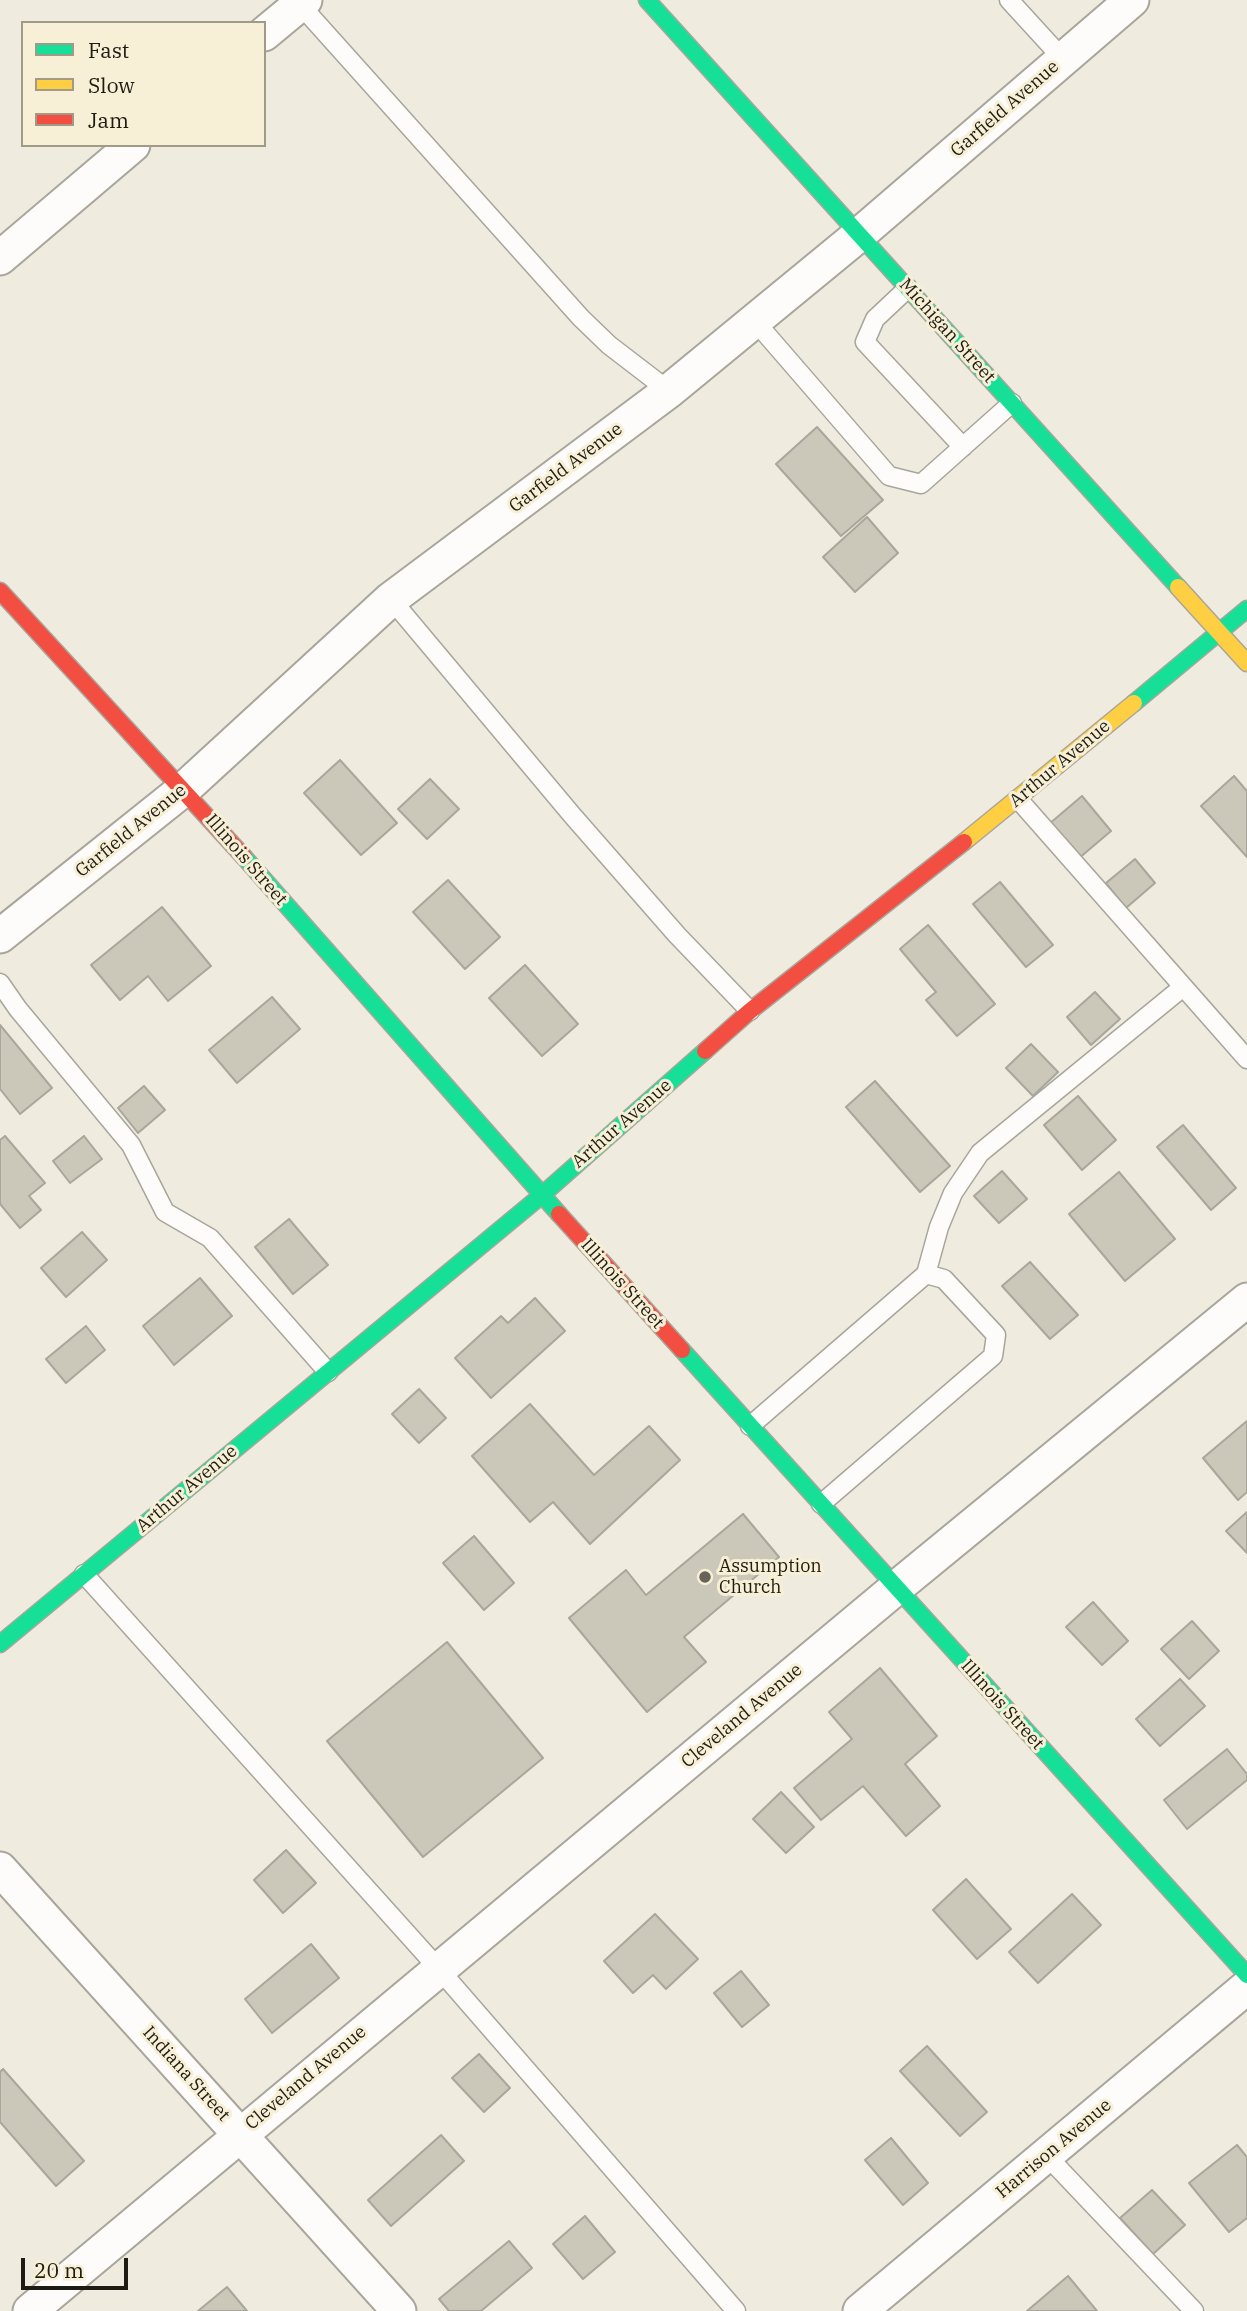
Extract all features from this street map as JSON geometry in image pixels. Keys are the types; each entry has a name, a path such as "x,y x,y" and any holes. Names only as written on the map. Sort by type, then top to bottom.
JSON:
{"street":[{"name":"Michigan Street","path":"648,0 1247,663"},
{"name":"Garfield Avenue","path":"0,936 184,789 391,600 669,391 860,234 1132,0"},
{"path":"266,32 300,1"},
{"path":"0,258 131,147"},
{"name":"Illinois Street","path":"0,591 184,789 541,1195 1247,1975"},
{"name":"Arthur Avenue","path":"0,1644 541,1195 750,1011 1018,799 1247,609"},
{"name":"Cleveland Avenue","path":"30,2311 438,1968 1247,1300"},
{"name":"Indiana Street","path":"0,1868 399,2311"},
{"name":"Harrison Avenue","path":"860,2311 1247,1987"}],"lane":[{"path":"1009,0 1063,59"},
{"path":"300,1 581,318 609,345 669,391"},
{"path":"908,288 875,319 865,342 963,447"},
{"path":"754,320 889,476 922,484 1012,402"},
{"path":"391,600 598,845 677,935 750,1011"},
{"path":"1018,799 1247,1059"},
{"path":"0,983 18,1009 131,1145 165,1212 210,1238 328,1372"},
{"path":"750,1426 926,1274 939,1227 953,1193 980,1153 1183,987"},
{"path":"821,1504 993,1356 996,1335 944,1279 926,1274"},
{"path":"84,1574 438,1968 736,2311"},
{"path":"1046,2155 1194,2311"}],"building":[{"path":"817,427 883,500 841,536 776,464"},
{"path":"867,517 898,553 855,592 823,557"},
{"path":"340,760 397,823 361,855 304,793"},
{"path":"1234,776 1247,791 1247,857 1201,806"},
{"path":"430,779 459,809 427,839 398,809"},
{"path":"1082,796 1111,831 1071,865 1042,830"},
{"path":"1135,859 1155,883 1126,908 1106,883"},
{"path":"448,880 500,937 465,969 413,912"},
{"path":"1000,882 1053,945 1026,967 973,904"},
{"path":"162,907 211,966 168,1001 148,976 120,1000 91,965"},
{"path":"928,925 995,1004 957,1036 926,1000 936,992 900,949"},
{"path":"525,965 578,1024 542,1056 489,998"},
{"path":"1095,992 1120,1019 1091,1045 1067,1017"},
{"path":"272,997 300,1029 237,1083 209,1050"},
{"path":"0,1025 52,1088 20,1114 0,1089"},
{"path":"1031,1044 1058,1072 1033,1096 1006,1068"},
{"path":"875,1081 950,1166 920,1192 846,1107"},
{"path":"144,1086 165,1110 138,1133 118,1108"},
{"path":"1078,1096 1116,1140 1082,1170 1044,1125"},
{"path":"1183,1125 1236,1188 1211,1210 1157,1147"},
{"path":"5,1136 45,1183 29,1196 41,1210 20,1228 0,1204 0,1140"},
{"path":"84,1136 102,1159 70,1183 53,1161"},
{"path":"1002,1171 1027,1199 999,1223 974,1196"},
{"path":"1119,1172 1175,1239 1125,1281 1069,1214"},
{"path":"289,1219 328,1265 293,1294 255,1247"},
{"path":"82,1232 107,1260 66,1297 41,1268"},
{"path":"1030,1262 1078,1315 1050,1339 1002,1286"},
{"path":"200,1278 232,1316 174,1365 143,1326"},
{"path":"535,1298 565,1331 491,1398 455,1358 501,1316 508,1323"},
{"path":"86,1326 105,1350 66,1383 46,1359"},
{"path":"419,1389 446,1418 419,1443 392,1414"},
{"path":"530,1404 594,1475 649,1426 680,1460 590,1544 553,1502 530,1522 472,1456"},
{"path":"1247,1421 1247,1492 1238,1500 1203,1458"},
{"path":"1247,1512 1247,1553 1226,1531"},
{"path":"743,1514 779,1557 684,1637 706,1662 647,1712 569,1618 626,1570 646,1595"},
{"path":"474,1536 514,1583 484,1610 443,1563"},
{"path":"1093,1602 1128,1641 1102,1665 1066,1627"},
{"path":"1192,1621 1219,1651 1189,1679 1161,1649"},
{"path":"447,1642 543,1758 423,1857 327,1741"},
{"path":"880,1668 937,1736 905,1764 940,1806 906,1836 863,1786 821,1820 794,1788 852,1739 829,1712"},
{"path":"1180,1679 1205,1706 1160,1746 1136,1719"},
{"path":"1227,1749 1247,1774 1247,1780 1187,1829 1164,1800"},
{"path":"781,1792 814,1827 786,1853 753,1819"},
{"path":"286,1850 316,1883 283,1913 254,1880"},
{"path":"966,1879 1011,1929 977,1959 933,1910"},
{"path":"1072,1894 1101,1925 1038,1983 1009,1952"},
{"path":"655,1914 698,1959 666,1989 653,1975 633,1993 604,1961"},
{"path":"311,1944 339,1978 272,2033 245,1999"},
{"path":"741,1971 769,2005 742,2027 714,1993"},
{"path":"927,2046 987,2112 960,2136 900,2071"},
{"path":"479,2054 510,2088 484,2112 452,2078"},
{"path":"3,2069 84,2161 56,2186 0,2122 0,2072"},
{"path":"441,2135 464,2161 391,2226 368,2200"},
{"path":"891,2138 928,2183 903,2205 865,2160"},
{"path":"1237,2145 1247,2157 1247,2218 1229,2232 1189,2183"},
{"path":"1152,2190 1185,2225 1153,2254 1120,2218"},
{"path":"585,2216 615,2252 583,2279 553,2244"},
{"path":"509,2241 532,2268 481,2311 449,2311 439,2299"},
{"path":"1068,2276 1097,2311 1027,2311"},
{"path":"227,2287 247,2311 198,2311"}],"traffic: fast":[{"path":"647,0 1178,587"},
{"path":"1134,703 1247,609"},
{"path":"244,857 559,1214"},
{"path":"0,1644 542,1195 705,1051"},
{"path":"682,1350 1247,1975"}],"traffic: slow":[{"path":"1178,587 1247,663"},
{"path":"964,842 1134,703"}],"traffic: jam":[{"path":"0,591 244,857"},
{"path":"705,1051 750,1011 964,842"},
{"path":"559,1214 682,1350"}],"place":[{"name":"Assumption Church","path":"705,1577"}]}
